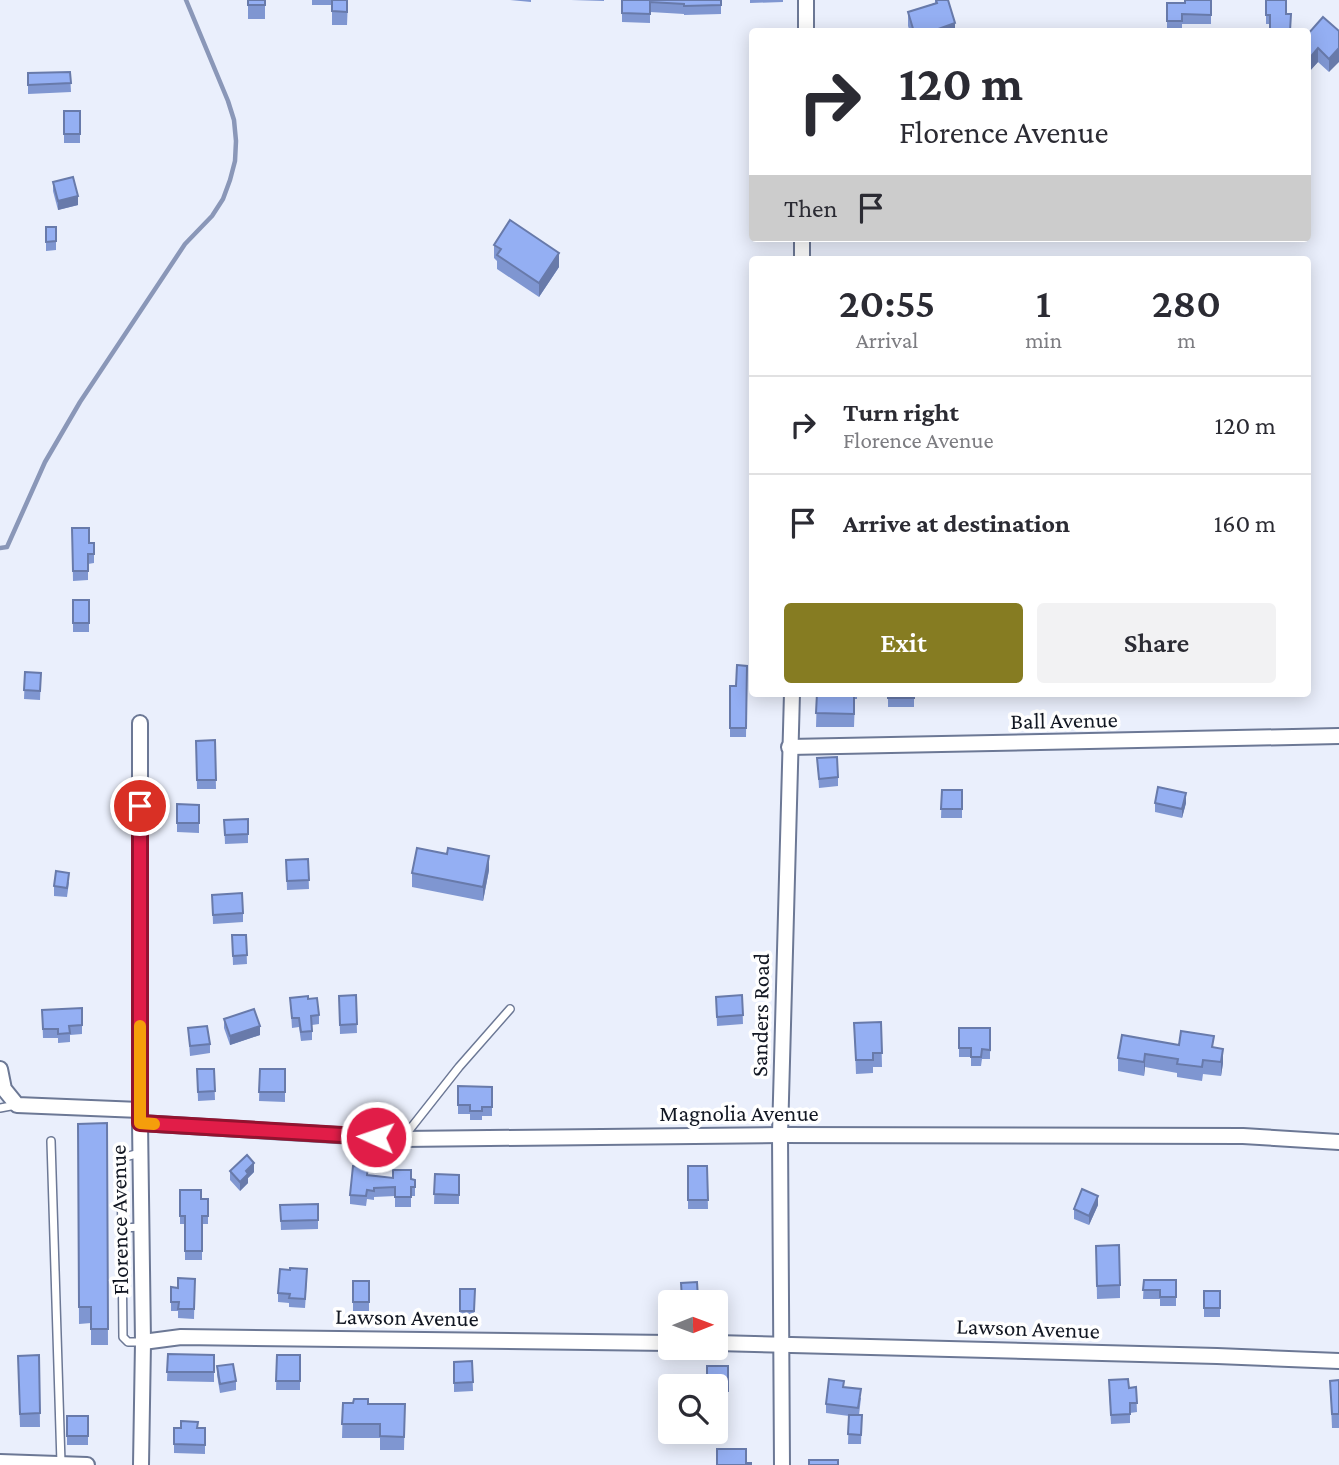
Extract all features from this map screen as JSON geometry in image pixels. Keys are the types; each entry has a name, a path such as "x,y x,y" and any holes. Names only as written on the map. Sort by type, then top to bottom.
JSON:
{"street":[{"path":"806,0 806,28"},
{"name":"Sanders Road","path":"782,1465 780,1135 792,697"},
{"name":"Florence Avenue","path":"140,723 140,1153 143,1303 141,1465"},
{"name":"Ball Avenue","path":"789,747 1339,736"},
{"path":"0,1069 4,1089 17,1105"},
{"name":"Magnolia Avenue","path":"17,1105 126,1110 140,1116 402,1139 780,1135 1243,1136 1339,1142"},
{"name":"Lawson Avenue","path":"143,1342 181,1337 658,1343"},
{"name":"Lawson Avenue","path":"728,1343 1339,1361"},
{"path":"0,1462 87,1465"}],"lane":[{"path":"402,1139 510,1009"},
{"path":"0,1108 17,1105"},
{"path":"51,1141 61,1463"},
{"path":"140,1153 121,1158 123,1337 128,1342 143,1342"},
{"path":"122,1228 141,1227"},
{"path":"123,1304 143,1303"}],"building":[{"path":"248,0 265,0 265,5 248,5"},
{"path":"332,0 347,0 347,12 332,11"},
{"path":"622,0 721,0 721,5 684,6 650,2 650,14 622,13"},
{"path":"936,0 948,0 955,23 941,28 913,28 908,12 937,3"},
{"path":"1185,0 1211,0 1211,15 1182,14 1182,21 1167,21 1167,3 1185,3"},
{"path":"1266,0 1286,0 1286,14 1291,14 1290,28 1270,28 1270,15 1266,15"},
{"path":"1323,17 1339,31 1339,48 1329,59 1318,48 1311,56 1311,30"},
{"path":"70,72 71,83 28,85 28,73"},
{"path":"64,111 80,111 80,134 64,134"},
{"path":"73,177 78,196 58,201 53,182"},
{"path":"510,220 559,253 539,283 497,255 501,249 494,245"},
{"path":"46,227 56,227 56,241 46,242"},
{"path":"72,528 89,528 89,543 94,543 94,554 88,554 88,571 73,571"},
{"path":"73,600 89,600 89,623 73,623"},
{"path":"737,665 747,666 746,728 730,728 730,686 736,686"},
{"path":"25,672 41,673 40,691 24,690"},
{"path":"817,697 854,697 854,714 816,713"},
{"path":"215,740 216,780 197,780 196,741"},
{"path":"837,757 838,777 819,779 817,758"},
{"path":"1158,787 1186,793 1182,809 1155,803"},
{"path":"942,790 962,790 962,809 941,809"},
{"path":"177,804 199,805 199,823 177,823"},
{"path":"248,819 248,834 225,835 224,820"},
{"path":"417,848 447,854 448,848 489,856 483,887 412,873"},
{"path":"308,859 309,880 287,881 286,860"},
{"path":"56,871 69,873 67,888 54,886"},
{"path":"242,893 243,913 213,915 212,895"},
{"path":"232,935 246,935 247,955 233,956"},
{"path":"356,995 357,1024 340,1025 339,996"},
{"path":"742,995 743,1015 717,1017 716,997"},
{"path":"308,996 308,999 317,998 319,1015 311,1016 312,1031 301,1032 299,1018 292,1018 290,998"},
{"path":"82,1008 82,1025 69,1026 70,1033 58,1034 58,1029 43,1029 42,1010"},
{"path":"254,1009 260,1026 230,1036 224,1019"},
{"path":"881,1022 882,1053 873,1053 873,1060 856,1060 854,1023"},
{"path":"207,1026 210,1044 190,1046 188,1028"},
{"path":"959,1028 990,1028 990,1050 982,1049 981,1057 971,1057 971,1048 959,1048"},
{"path":"1181,1031 1214,1036 1212,1047 1223,1049 1221,1062 1203,1060 1202,1067 1177,1064 1178,1059 1145,1054 1144,1062 1118,1058 1122,1035 1179,1045"},
{"path":"197,1069 214,1069 215,1091 198,1092"},
{"path":"260,1069 285,1069 285,1092 259,1092"},
{"path":"458,1086 492,1087 492,1107 482,1107 482,1111 470,1111 470,1105 458,1105"},
{"path":"107,1123 108,1329 91,1329 91,1307 79,1307 78,1124"},
{"path":"247,1155 254,1163 240,1182 230,1171"},
{"path":"353,1166 368,1167 367,1175 393,1178 393,1170 411,1170 415,1187 411,1187 411,1197 395,1197 395,1187 367,1190 366,1196 350,1195"},
{"path":"688,1166 707,1166 708,1200 688,1200"},
{"path":"435,1174 459,1175 459,1195 434,1194"},
{"path":"1082,1189 1098,1196 1089,1216 1074,1209"},
{"path":"180,1190 201,1190 201,1199 208,1199 208,1216 202,1216 202,1251 185,1251 185,1216 180,1216"},
{"path":"318,1204 318,1220 281,1221 280,1205"},
{"path":"1119,1245 1120,1285 1097,1286 1096,1246"},
{"path":"280,1269 307,1269 305,1299 289,1298 290,1294 278,1293"},
{"path":"178,1278 195,1279 194,1309 178,1309 179,1302 171,1302 171,1287 178,1288"},
{"path":"1144,1280 1176,1280 1176,1297 1160,1297 1160,1290 1143,1290"},
{"path":"353,1281 369,1281 369,1302 353,1302"},
{"path":"697,1282 698,1290 681,1290 681,1283"},
{"path":"460,1289 475,1289 474,1311 460,1311"},
{"path":"1204,1291 1220,1291 1220,1308 1204,1308"},
{"path":"168,1354 214,1355 214,1372 167,1372"},
{"path":"39,1355 40,1413 20,1414 18,1356"},
{"path":"277,1355 300,1355 300,1381 276,1381"},
{"path":"472,1361 473,1382 454,1383 454,1362"},
{"path":"233,1364 236,1381 220,1384 217,1366"},
{"path":"707,1366 728,1366 728,1374 707,1374"},
{"path":"829,1379 844,1381 843,1387 861,1389 858,1408 826,1404"},
{"path":"1128,1379 1129,1388 1136,1387 1137,1403 1130,1403 1130,1414 1111,1415 1109,1380"},
{"path":"1339,1380 1339,1414 1332,1414 1330,1381"},
{"path":"354,1399 368,1399 368,1404 405,1404 404,1437 380,1436 380,1424 342,1424 343,1403 353,1403"},
{"path":"849,1415 862,1415 861,1435 848,1434"},
{"path":"67,1416 88,1416 88,1436 67,1436"},
{"path":"181,1421 198,1422 197,1428 205,1428 205,1445 174,1444 174,1428 181,1428"},
{"path":"717,1449 746,1449 746,1463 751,1465 717,1465"},
{"path":"809,1460 838,1460 838,1465 809,1465"}],"waterway":[{"path":"0,548 7,547 45,462 80,402 185,244 212,216 223,199 230,180 235,161 234,120 186,0"}],"slow traffic":[{"path":"140,1026 140,1123 154,1124"}],"route":[{"path":"140,806 140,1123 376,1137"}]}
